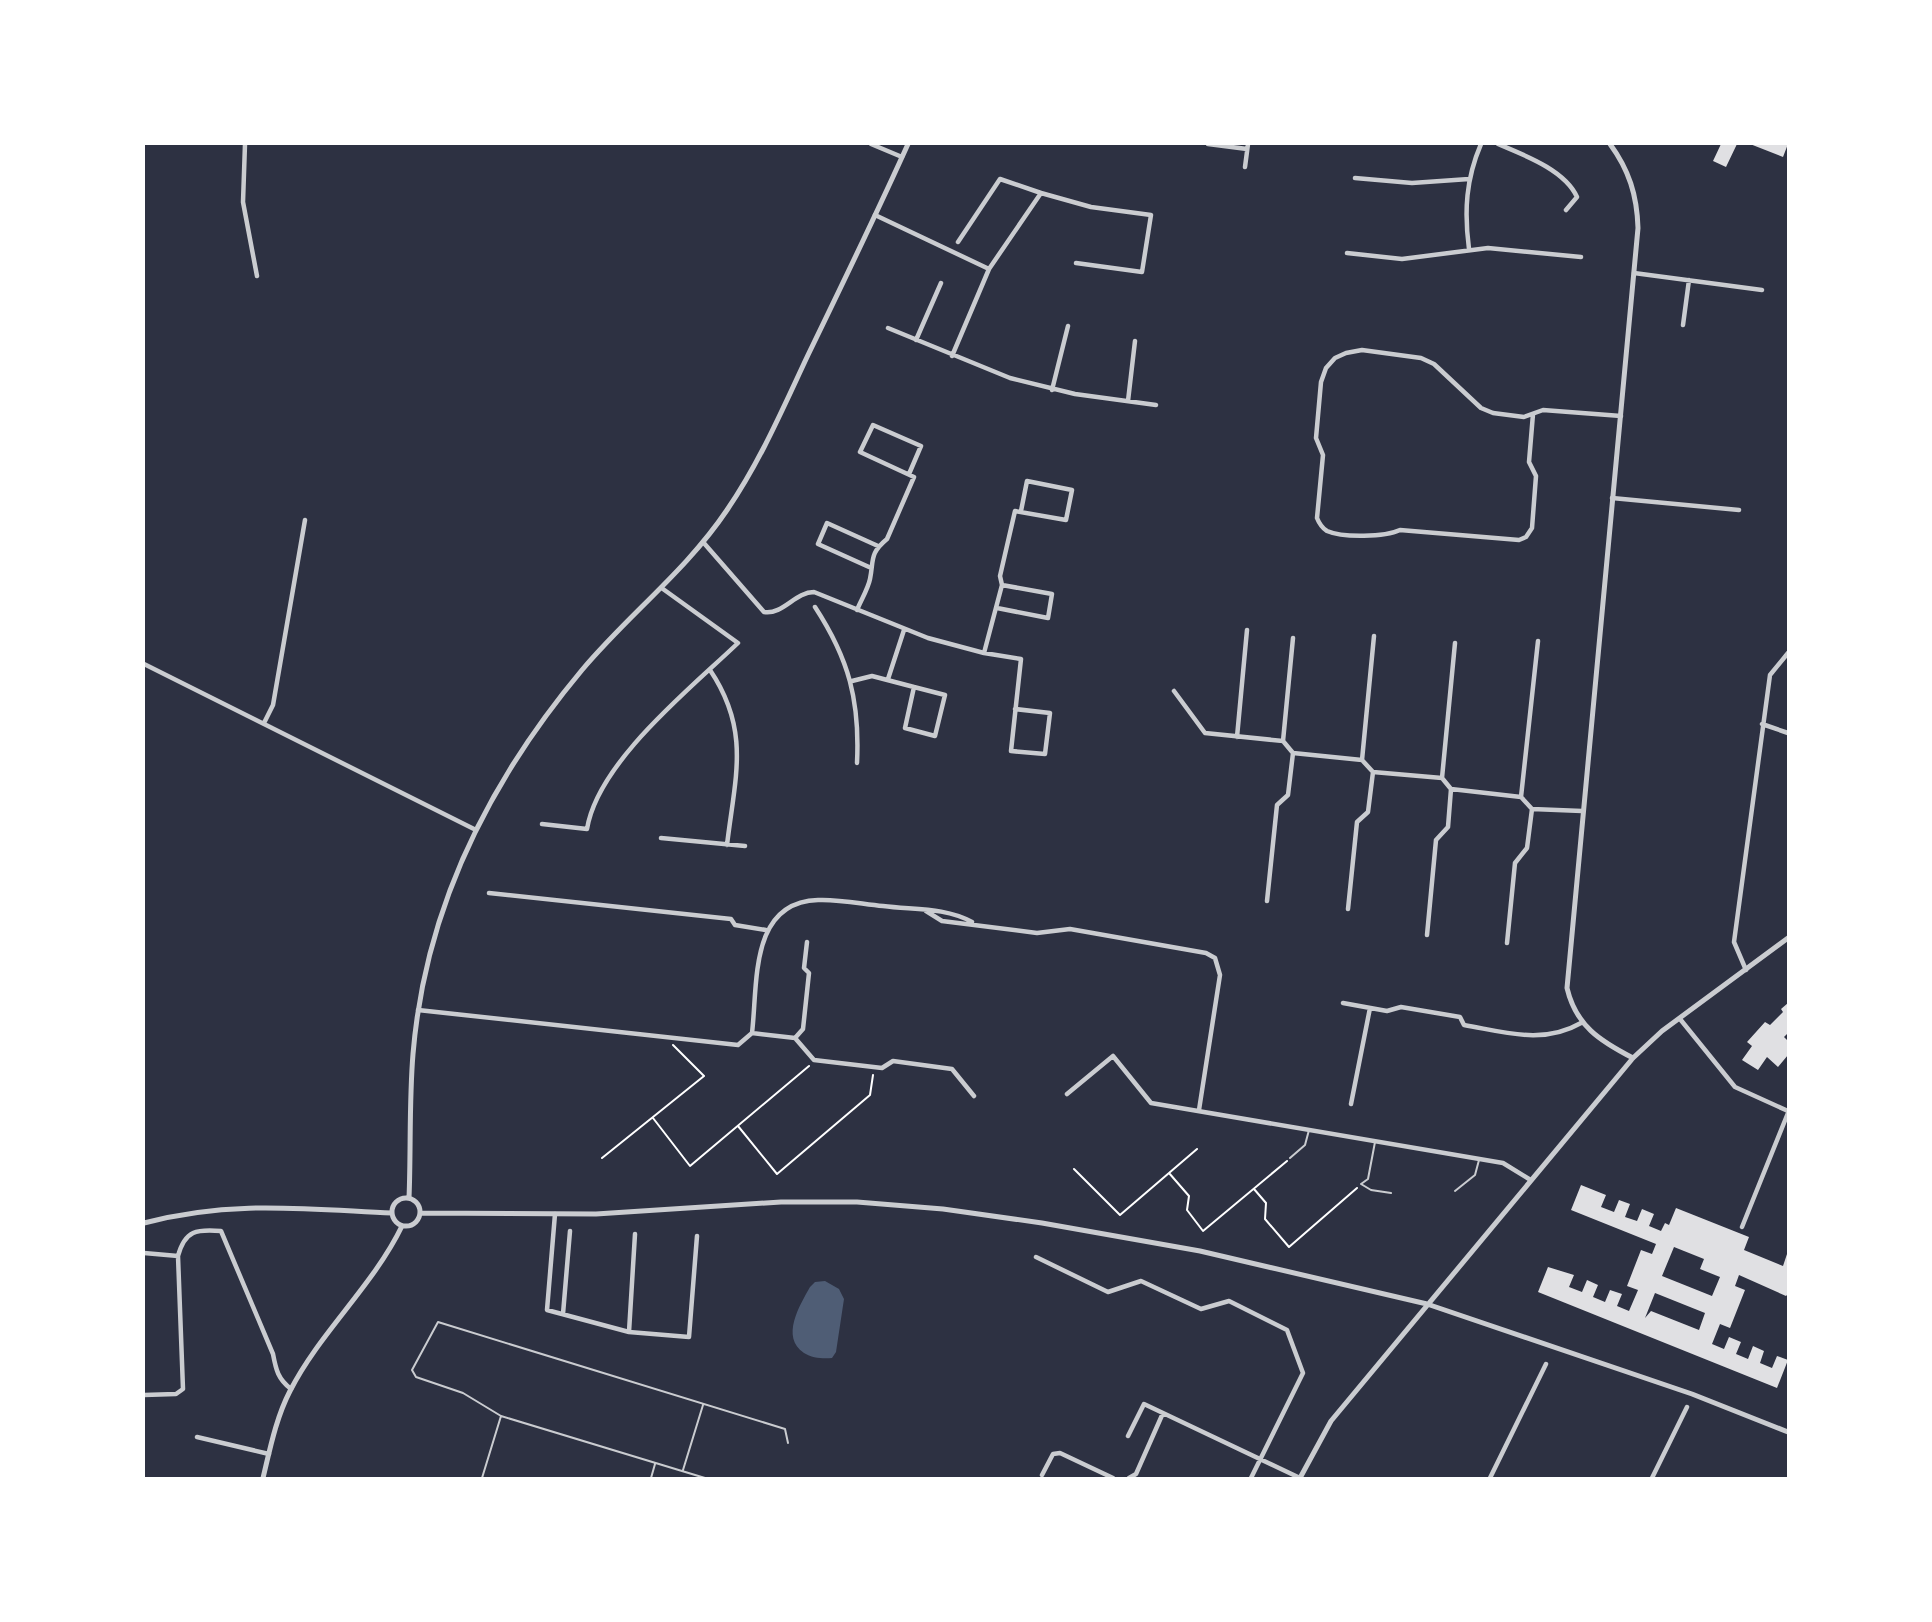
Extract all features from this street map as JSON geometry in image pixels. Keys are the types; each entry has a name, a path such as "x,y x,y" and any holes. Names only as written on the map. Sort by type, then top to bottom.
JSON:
{"street":[{"path":"245,144 243,202 257,276"},
{"path":"872,144 902,157"},
{"path":"409,1198 412,1066 418,1010 445,903 474,829 538,723 588,663 663,589 704,542 734,499 768,440 908,144"},
{"path":"1208,144 1247,146 1245,167"},
{"path":"1469,249 1465,218 1469,179 1481,144"},
{"path":"1498,144 1528,156 1572,187 1577,197 1566,210"},
{"path":"1610,144 1623,162 1637,206 1634,273 1567,965 1572,1007 1581,1023 1598,1038 1633,1058"},
{"path":"1355,178 1412,183 1469,179"},
{"path":"958,242 1000,179 1091,207 1151,215 1142,272 1076,263"},
{"path":"952,356 989,270 1041,193"},
{"path":"875,215 989,270"},
{"path":"1347,253 1402,259 1469,249 1581,257"},
{"path":"1634,273 1762,290"},
{"path":"1683,325 1689,280"},
{"path":"916,340 941,283"},
{"path":"1052,390 1068,326"},
{"path":"888,328 952,356 1052,390 1156,405"},
{"path":"1128,401 1135,341"},
{"path":"1533,414 1529,462 1536,477 1532,528 1526,537 1519,540 1404,530 1386,537 1328,531 1317,517 1323,455 1316,438 1321,382 1326,368 1335,358 1362,350 1421,358 1433,364 1481,408 1524,417 1543,410 1621,416"},
{"path":"857,610 871,577 870,567 878,546 887,539 914,477 860,452 873,425 920,446 909,474"},
{"path":"984,653 992,615 997,608 1002,585 1000,576 1015,511 1066,520 1072,489 1027,481 1021,510"},
{"path":"1612,498 1739,510"},
{"path":"264,723 273,705 305,520"},
{"path":"870,567 818,544 827,523 878,546"},
{"path":"704,542 764,612 772,613 809,592 904,630 984,653 1021,659 1015,709 1011,751 1045,754 1050,713 1015,709"},
{"path":"997,608 1048,618 1052,594 1002,585"},
{"path":"542,824 587,829 594,802 622,760 662,715 738,643 663,589"},
{"path":"815,607 832,633 852,681 859,732 857,763"},
{"path":"888,680 904,630"},
{"path":"1237,737 1247,630"},
{"path":"1362,760 1374,636"},
{"path":"1283,741 1293,638"},
{"path":"1521,797 1538,640"},
{"path":"1427,935 1436,840 1448,827 1451,789 1442,778 1455,643"},
{"path":"1746,970 1734,942 1762,724 1770,675 1788,653"},
{"path":"144,664 474,829"},
{"path":"710,670 726,694 738,735 727,845"},
{"path":"852,681 872,676 945,695 935,736 905,728 914,687"},
{"path":"1174,691 1205,733 1283,741 1293,753 1362,760 1373,772 1442,778"},
{"path":"1762,724 1788,733"},
{"path":"1267,901 1277,805 1288,795 1293,753"},
{"path":"1348,909 1357,822 1368,812 1373,772"},
{"path":"1451,789 1521,797 1532,808 1582,811"},
{"path":"1507,943 1516,863 1527,848 1532,808"},
{"path":"661,838 745,846"},
{"path":"489,893 731,919 735,925 766,930"},
{"path":"418,1010 738,1045 752,1033 766,930 782,912 808,900 957,914 974,923"},
{"path":"926,911 942,920 1037,933 1070,929 1206,953 1215,958 1219,965 1199,1110"},
{"path":"1128,1436 1144,1404 1300,1478 1332,1421 1529,1179 1633,1058 1788,938"},
{"path":"795,1038 803,1029 809,973 804,968 807,942"},
{"path":"1343,1003 1387,1011 1401,1007 1460,1017 1464,1025 1534,1037 1549,1036 1581,1023"},
{"path":"1351,1104 1370,1008"},
{"path":"1680,1019 1735,1087 1788,1112 1742,1227"},
{"path":"752,1033 795,1038 814,1060 882,1068 893,1061 952,1069 974,1096"},
{"path":"1067,1094 1113,1056 1151,1103 1479,1158 1511,1166 1529,1179"},
{"path":"409,1198 416,1202 420,1213 414,1224 402,1226 395,1221 392,1213 397,1201 409,1198"},
{"path":"420,1213 639,1213 780,1202 857,1202 943,1209 1200,1251 1427,1304 1551,1344 1788,1432"},
{"path":"144,1223 205,1209 246,1206 392,1213"},
{"path":"555,1214 547,1310 628,1332 689,1337 697,1236"},
{"path":"263,1479 291,1389 384,1260 402,1226"},
{"path":"144,1395 176,1394 183,1389 185,1382 180,1359 178,1256 182,1242 191,1232 221,1231 273,1354 276,1370 281,1380 291,1389"},
{"path":"563,1314 570,1231"},
{"path":"628,1332 635,1234"},
{"path":"144,1253 178,1256"},
{"path":"1036,1257 1108,1292 1141,1281 1201,1310 1229,1301 1287,1330 1303,1373 1251,1479"},
{"path":"1490,1479 1546,1364"},
{"path":"1652,1479 1687,1407"},
{"path":"1129,1479 1136,1474 1163,1413"},
{"path":"197,1437 269,1454"},
{"path":"1042,1475 1053,1454 1060,1453 1113,1479"}],"lane":[{"path":"1290,1158 1306,1145 1310,1129"},
{"path":"1376,1141 1368,1179 1361,1184 1371,1190 1391,1194"},
{"path":"1455,1191 1475,1175 1479,1158"},
{"path":"705,1479 501,1416 463,1393 416,1377 412,1370 438,1322 785,1429 788,1443"},
{"path":"682,1472 704,1404"},
{"path":"482,1479 501,1416"},
{"path":"651,1479 655,1463"}],"path":[{"path":"602,1158 704,1076 667,1038"},
{"path":"653,1118 690,1166 814,1060"},
{"path":"738,1126 777,1174 870,1096 874,1067"},
{"path":"1074,1169 1120,1215 1197,1149"},
{"path":"1169,1173 1189,1196 1186,1210 1203,1231 1290,1158"},
{"path":"1254,1188 1266,1202 1265,1219 1289,1247 1361,1184"}],"water":[{"path":"825,1281 839,1289 844,1299 836,1352 832,1358 814,1357 804,1353 793,1338 797,1312 810,1287 815,1282"}],"building":[{"path":"1721,144 1737,144 1726,167 1713,161"},
{"path":"1750,144 1788,144 1783,157"},
{"path":"1788,1003 1788,1033 1784,1037 1788,1041 1788,1055 1778,1067 1767,1057 1758,1070 1742,1060 1752,1046 1747,1042 1765,1022 1770,1025"},
{"path":"1581,1185 1606,1195 1601,1207 1614,1212 1619,1200 1630,1204 1625,1217 1637,1221 1642,1209 1654,1214 1649,1226 1661,1231 1665,1223 1669,1225 1676,1208 1749,1237 1744,1250 1783,1266 1788,1251 1788,1294 1786,1296 1739,1275 1735,1286 1745,1290 1730,1328 1720,1324 1712,1344 1724,1349 1729,1337 1741,1342 1736,1354 1748,1359 1753,1346 1764,1351 1760,1363 1772,1368 1777,1356 1788,1360 1777,1388 1538,1292 1548,1267 1574,1275 1569,1287 1582,1292 1587,1280 1598,1285 1593,1297 1605,1302 1610,1290 1622,1294 1617,1306 1629,1311 1638,1290 1627,1286 1641,1250 1652,1254 1656,1244 1571,1210","holes":["1674,1247 1704,1259 1700,1269 1720,1277 1712,1296 1662,1276","1655,1293 1705,1313 1699,1330 1651,1311 1645,1318"]}]}
